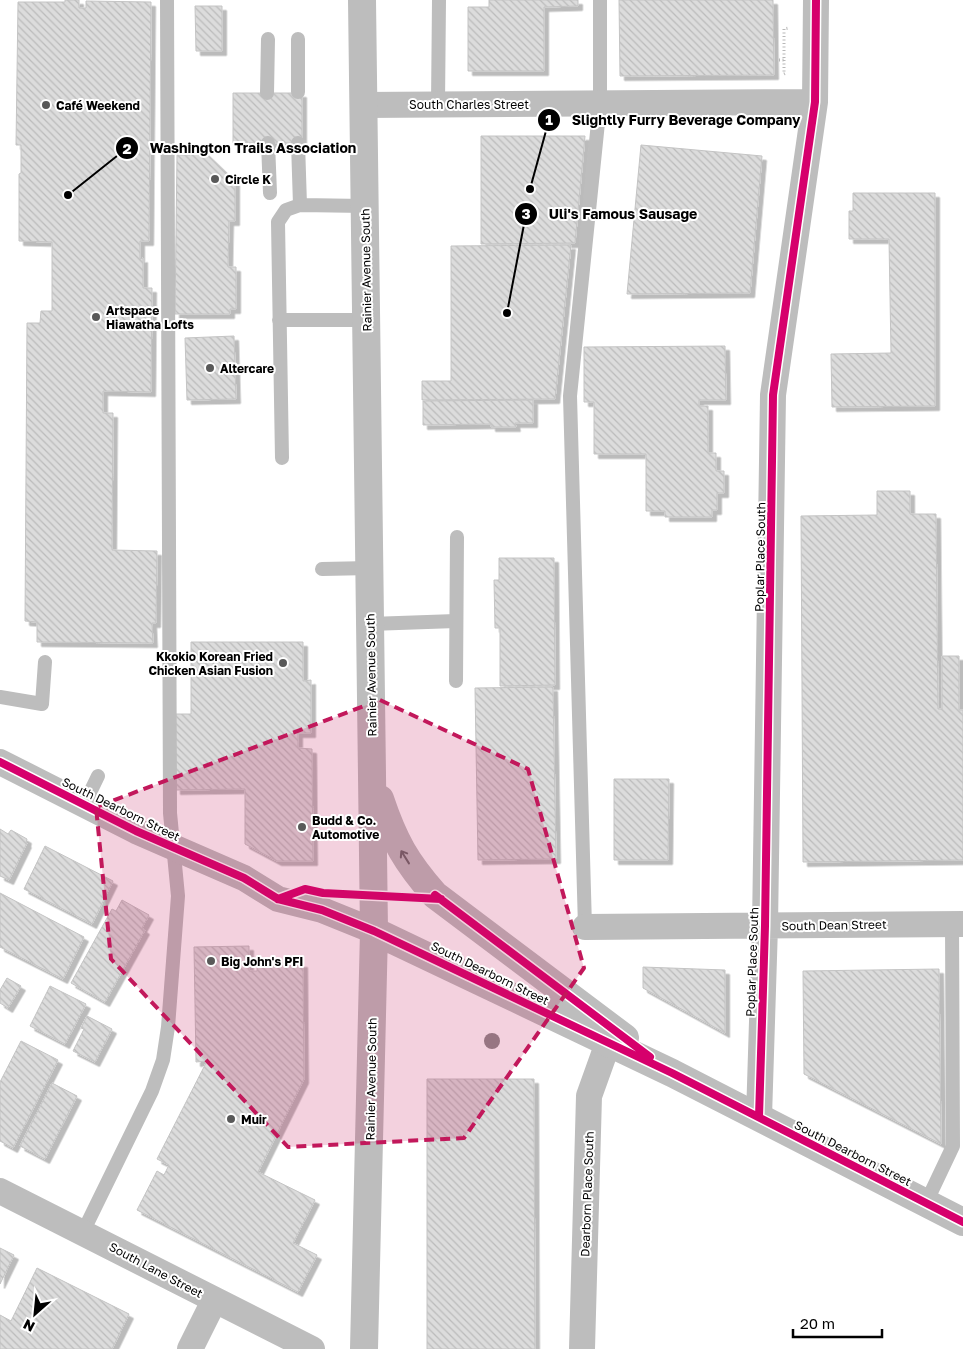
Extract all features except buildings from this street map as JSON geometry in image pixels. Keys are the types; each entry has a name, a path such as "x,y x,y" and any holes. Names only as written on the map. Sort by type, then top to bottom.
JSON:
{"main road":[{"name":"Rainier Avenue South","path":"362,0 374,930 364,1349"},
{"path":"372,775 389,825 400,849 414,870 435,895 672,1073"},
{"name":"South Dearborn Street","path":"374,930 672,1073 963,1222"}],"street":[{"name":"Poplar Place South","path":"759,1117 765,926 773,395 815,102 816,0"},
{"name":"South Charles Street","path":"363,104 815,102"},
{"name":"South Dearborn Street","path":"0,762 136,831 244,878 278,899 322,910 374,930"},
{"name":"South Dean Street","path":"585,927 958,924"},
{"name":"Dearborn Place South","path":"582,1349 589,1096 608,1043"},
{"name":"South Lane Street","path":"0,1191 312,1349"},
{"path":"190,1349 214,1301"}],"lane":[{"path":"83,1232 152,1091 163,1060 168,1027 178,896 170,803 166,0"},
{"path":"438,104 439,0"},
{"path":"585,927 570,396 600,103 600,0"},
{"path":"267,93 268,39"},
{"path":"298,39 298,92"},
{"path":"298,142 300,205"},
{"path":"268,143 270,192"},
{"path":"282,458 278,222 286,210 300,205 365,206"},
{"path":"279,320 366,320"},
{"path":"456,681 457,538"},
{"path":"322,568 370,568"},
{"path":"370,624 456,621"},
{"path":"0,697 42,704 45,662"},
{"path":"84,805 98,776"},
{"path":"926,1203 953,1146 958,924"}],"path":[{"path":"784,60 784,74"}],"highlighted area":[{"path":"380,700 528,769 584,968 464,1138 288,1147 111,959 96,807"}],"cycle path":[{"path":"759,1117 765,926 773,395 815,102 816,0"},
{"path":"0,762 136,831 244,878 278,899 322,910 374,931 672,1073 963,1222"},
{"path":"278,899 305,889 323,893 441,899"},
{"path":"435,895 650,1057"}],"place":[{"name":"Café Weekend","path":"46,105"},
{"name":"Circle K","path":"215,179"},
{"name":"Slightly Furry Beverage Company","path":"530,189"},
{"name":"Washington Trails Association","path":"68,195"},
{"name":"Uli's Famous Sausage","path":"507,313"},
{"name":"Artspace Hiawatha Lofts","path":"96,317"},
{"name":"Altercare","path":"210,368"},
{"name":"Kkokio Korean Fried Chicken Asian Fusion","path":"283,663"},
{"name":"Budd & Co. Automotive","path":"302,827"},
{"name":"Big John's PFI","path":"211,961"},
{"name":"Muir","path":"231,1119"}]}
